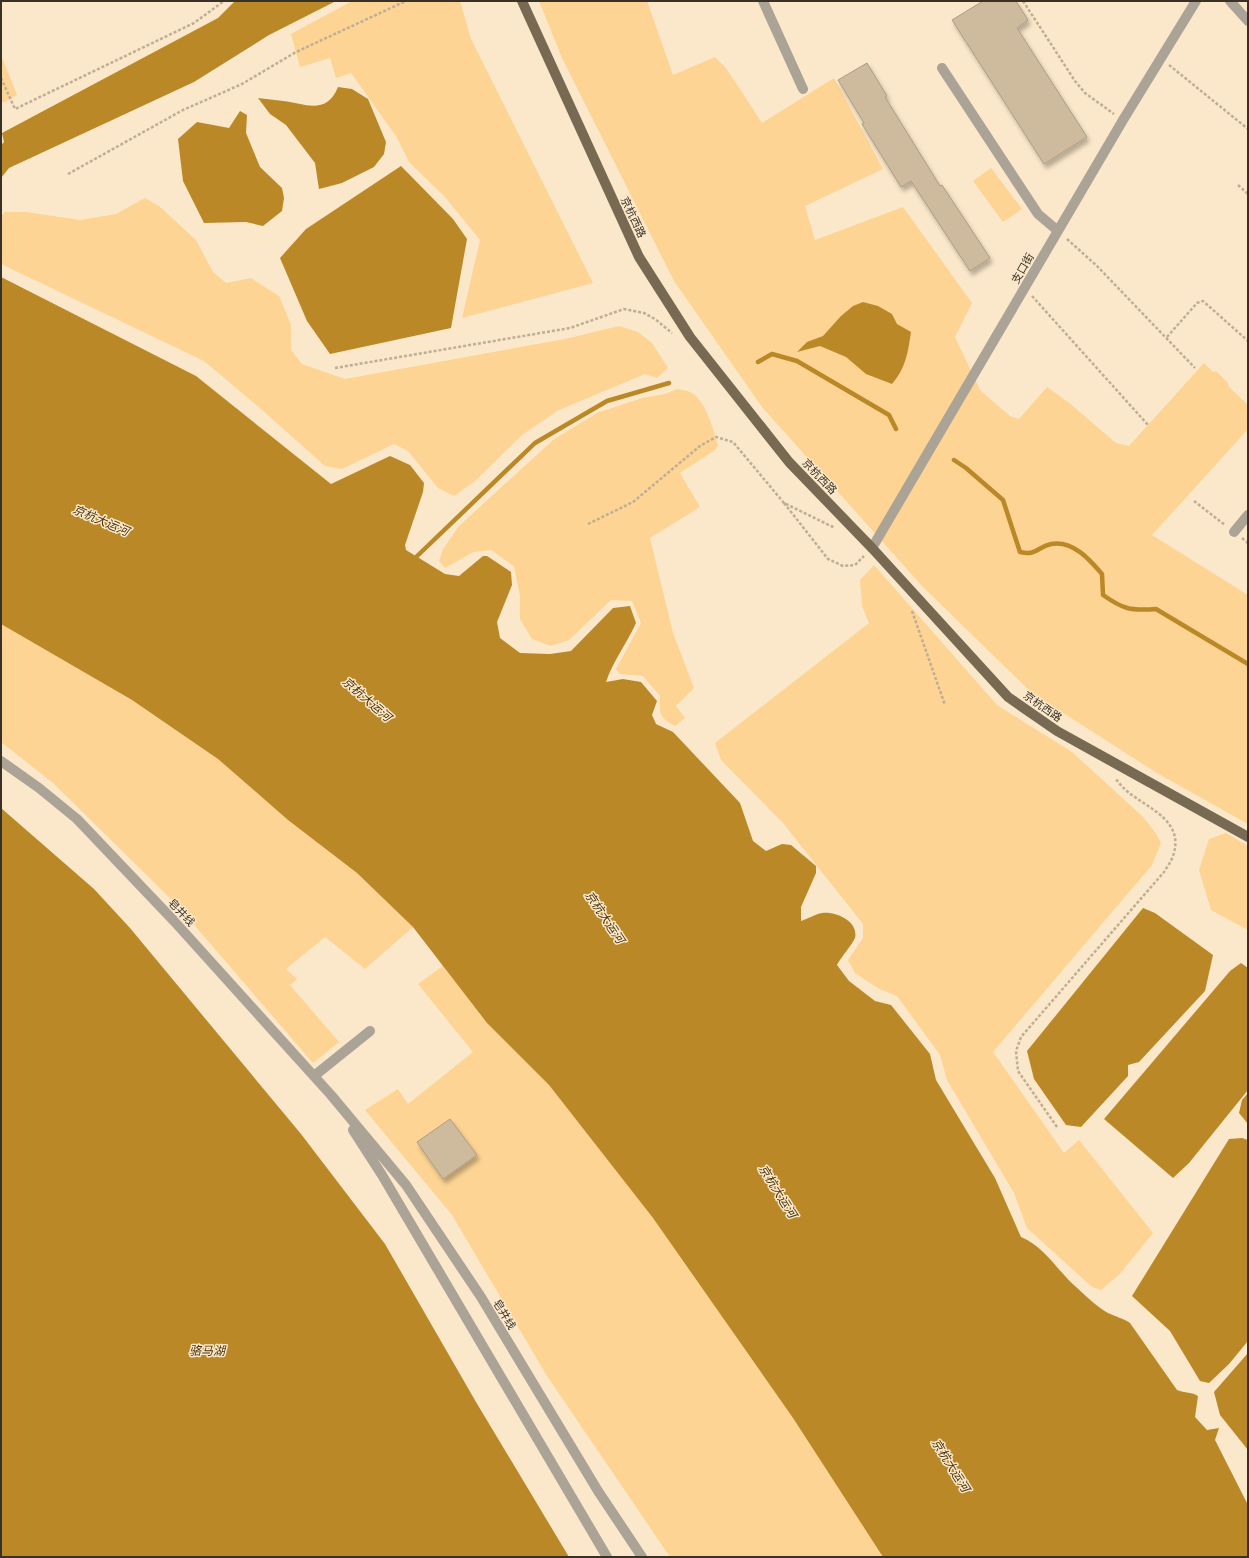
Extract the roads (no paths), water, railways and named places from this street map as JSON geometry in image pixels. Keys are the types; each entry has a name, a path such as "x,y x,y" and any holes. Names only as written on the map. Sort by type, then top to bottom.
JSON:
{"main road":[{"name":"京杭西路","path":"522,1 639,257 690,337 789,462 872,548 1008,697 1057,731 1248,837"}],"street":[{"path":"763,1 803,89"},
{"name":"支口街","path":"872,548 1123,120 1196,1"},
{"path":"1230,1 1248,20"},
{"path":"942,68 1038,214 1058,231"},
{"path":"1234,532 1248,515"},
{"name":"皂井线","path":"1,761 39,788 77,819 174,921 314,1076 406,1185 481,1298 598,1492 642,1557"},
{"path":"314,1076 370,1031"},
{"name":"皂井线","path":"331,1095 382,1175 607,1557"}],"water":[{"path":"235,1 336,1 269,35 194,82 9,168 1,178 1,145 4,142 2,133 218,18"},
{"path":"338,87 352,89 368,99 386,142 384,154 374,167 342,183 319,189 315,163 286,125 270,114 258,98 315,106 322,105 328,101"},
{"path":"240,111 247,115 246,133 260,167 282,188 284,198 282,211 263,226 246,222 204,223 183,181 178,139 197,122 229,128"},
{"path":"401,166 453,219 467,239 451,328 330,354 307,321 280,258 306,229"},
{"name":"京杭大运河","path":"1,277 196,376 331,484 390,456 410,465 424,483 423,492 405,545 406,550 445,574 459,576 483,556 487,556 511,572 512,585 497,622 500,638 520,653 550,654 571,651 613,608 630,606 636,623 612,667 606,682 623,679 641,682 657,701 652,715 656,724 673,732 740,803 753,841 766,851 782,844 791,845 816,866 816,873 801,907 801,921 822,913 827,913 845,918 850,922 855,932 855,938 837,965 849,981 875,1001 891,1005 930,1054 936,1080 995,1178 1021,1237 1037,1246 1044,1252 1068,1279 1095,1304 1108,1313 1130,1323 1177,1390 1198,1396 1195,1417 1207,1430 1219,1428 1215,1440 1248,1505 1248,1557 883,1557 793,1418 653,1218 549,1085 487,1023 413,927 357,873 288,820 218,759 132,700 1,624"},
{"path":"863,302 878,306 892,314 897,324 911,332 903,366 892,384 866,374 846,357 820,346 797,352 807,342 823,336 841,316 853,306"},
{"name":"骆马湖","path":"1,808 94,889 130,928 301,1134 385,1244 476,1402 569,1557 1,1557"},
{"path":"1143,908 1155,913 1213,955 1205,991 1139,1062 1128,1065 1128,1076 1081,1127 1066,1125 1034,1079 1027,1051"},
{"path":"1241,963 1248,968 1248,1090 1189,1163 1173,1178 1104,1119 1230,971"},
{"path":"1248,1093 1248,1124 1239,1113 1242,1100"},
{"path":"1242,1138 1248,1140 1248,1341 1229,1364 1209,1383 1200,1381 1170,1331 1132,1296 1229,1139"},
{"path":"1248,1353 1248,1450 1220,1415 1214,1392"}],"waterway":[{"path":"758,362 772,354 797,361 889,415 896,429"},
{"path":"413,560 535,443 607,401 669,383"},
{"path":"954,460 966,468 1003,500 1020,552 1034,552 1046,545 1051,544 1067,545 1074,548 1086,557 1102,574 1103,595 1110,600 1127,608 1140,610 1156,609 1248,664"}]}
